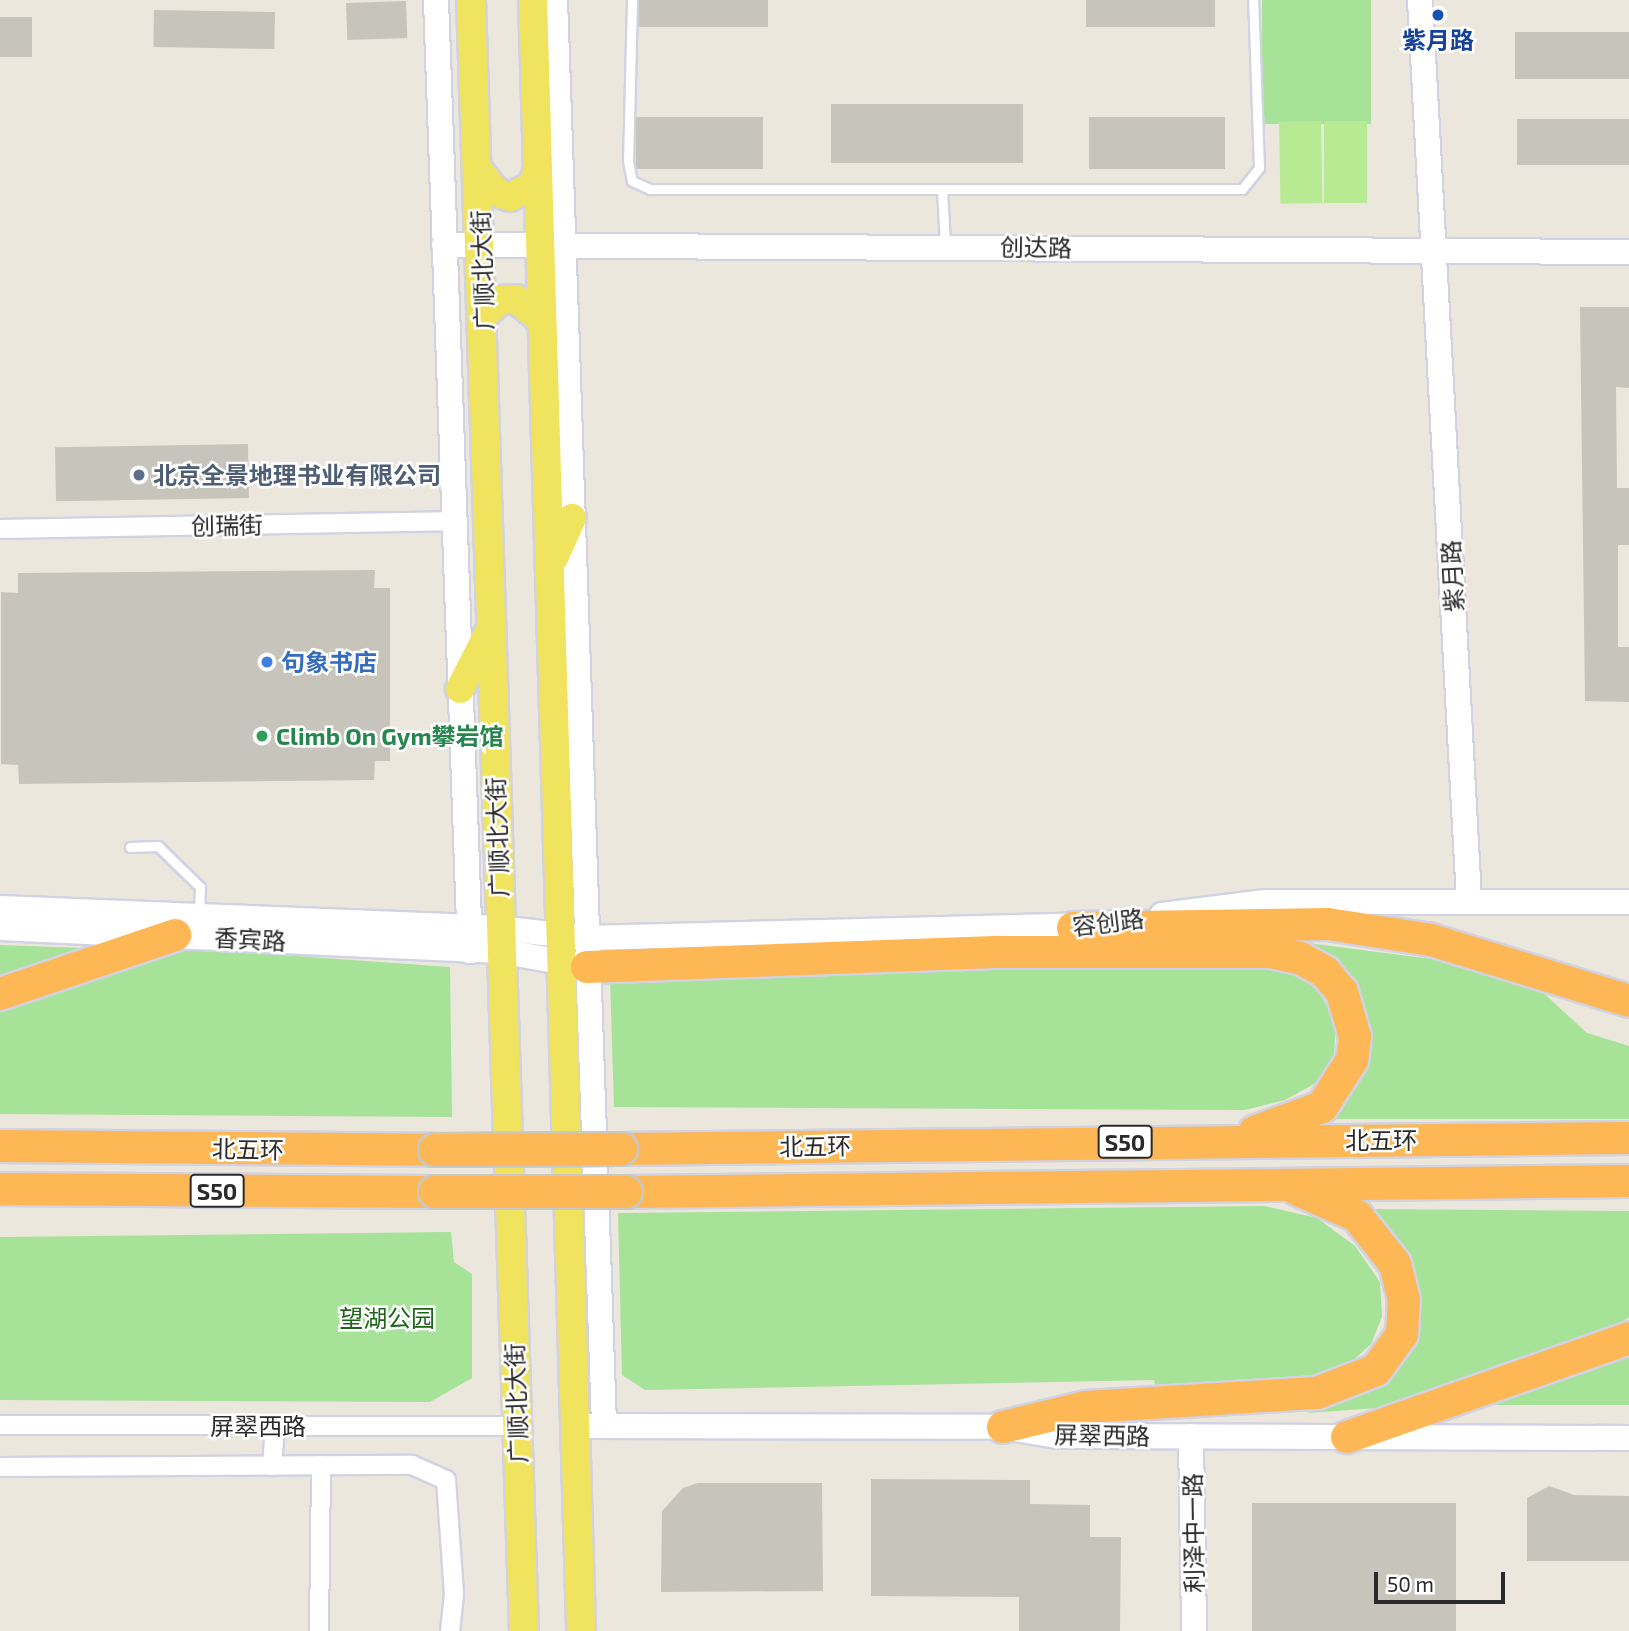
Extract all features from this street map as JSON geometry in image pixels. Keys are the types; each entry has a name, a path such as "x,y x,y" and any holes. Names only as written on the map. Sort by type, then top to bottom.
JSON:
{"highway":[{"path":"1073,928 1328,924 1431,940 1629,1001"},
{"path":"0,994 187,926"},
{"path":"575,951 1271,952 1300,958 1325,972 1342,992 1355,1037 1352,1060 1322,1107 1228,1141"},
{"name":"北五环","path":"0,1146 435,1150 1629,1138"},
{"name":"北五环","path":"0,1189 626,1192 1629,1181"},
{"path":"1003,1427 1086,1407 1317,1393 1376,1370 1402,1334 1404,1300 1395,1264 1357,1216 1288,1186"},
{"path":"1347,1437 1629,1338"}],"main road":[{"name":"广顺北大街","path":"471,0 485,314 500,940 524,1631"},
{"path":"540,2 537,172 551,246 542,321 551,564 575,951 590,1426 581,1631"},
{"path":"478,169 496,192 510,197 532,186 537,172"},
{"path":"485,314 500,300 516,299 542,321"},
{"path":"551,564 572,518"},
{"path":"460,689 491,629"}],"street":[{"path":"436,0 470,940"},
{"name":"紫月路","path":"1420,0 1436,252 1469,900"},
{"path":"540,2 551,246 572,518 575,951"},
{"name":"创达路","path":"444,245 1629,252"},
{"name":"创瑞街","path":"0,529 453,522"},
{"name":"容创路","path":"500,940 575,951 1073,928 1265,902 1629,902"},
{"name":"香宾路","path":"0,908 187,926 500,940"},
{"name":"香宾路","path":"0,928 187,926"},
{"name":"屏翠西路","path":"0,1425 517,1426"},
{"path":"272,1466 275,1426"},
{"name":"屏翠西路","path":"590,1426 1003,1427 1058,1436 1629,1438"},
{"name":"利泽中一路","path":"1191,1436 1194,1631"},
{"path":"319,1631 321,1465"},
{"path":"0,1467 412,1465 446,1480 454,1594 450,1631"}],"lane":[{"path":"632,0 628,161 632,181 650,189 1242,189 1259,168 1253,0"},
{"path":"942,189 945,246"},
{"path":"130,847 158,846 200,887 187,926"}],"green space":[{"path":"1262,0 1371,0 1371,124 1262,124"},
{"path":"1321,121 1322,203 1280,204 1279,122"},
{"path":"1324,121 1367,121 1367,203 1324,203"},
{"path":"1300,942 1447,961 1539,989 1587,1033 1629,1046 1629,1119 1319,1119 1363,1061"},
{"path":"0,945 83,948 0,976"},
{"path":"183,948 450,967 452,1117 0,1114 0,1007"},
{"path":"976,962 1252,962 1296,972 1319,992 1336,1022 1334,1056 1316,1083 1285,1100 1245,1110 614,1107 610,979"},
{"path":"1264,1206 1317,1218 1355,1246 1380,1282 1382,1317 1371,1344 1338,1374 1281,1389 1156,1391 1154,1380 645,1390 622,1375 618,1213"},
{"path":"1367,1209 1629,1211 1629,1317 1613,1328 1392,1407 1307,1413 1381,1387 1409,1354 1419,1284 1401,1241"},
{"name":"望湖公园","path":"451,1232 454,1262 472,1274 472,1378 430,1402 0,1400 0,1237"},
{"path":"1629,1356 1629,1405 1488,1405"}],"building":[{"path":"639,0 768,0 768,27 639,27"},
{"path":"1086,0 1215,0 1215,27 1086,27"},
{"path":"406,1 407,38 347,40 346,3"},
{"path":"154,10 275,12 274,49 153,47"},
{"path":"0,17 32,17 32,57 0,57"},
{"path":"1515,32 1629,32 1629,79 1515,79"},
{"path":"831,104 1023,104 1023,163 831,163"},
{"path":"636,117 763,117 763,169 636,169"},
{"path":"1089,117 1225,117 1225,169 1089,169"},
{"path":"1517,119 1629,119 1629,165 1517,165"},
{"path":"1580,307 1629,307 1629,388 1616,387 1617,488 1629,488 1629,545 1618,545 1618,647 1629,647 1629,702 1585,701"},
{"path":"248,444 249,498 56,501 55,447"},
{"path":"375,570 374,588 390,588 390,761 375,761 374,780 19,784 18,765 1,764 1,592 18,593 18,573"},
{"path":"871,1479 1030,1480 1030,1504 1090,1505 1090,1537 1121,1537 1120,1631 1019,1631 1019,1597 871,1596"},
{"path":"698,1483 822,1483 823,1591 661,1592 662,1511 683,1488"},
{"path":"1549,1486 1574,1495 1629,1496 1629,1561 1527,1561 1527,1498"},
{"path":"1252,1503 1456,1503 1456,1631 1252,1631"}],"place":[{"name":"紫月路","path":"1438,15"},
{"name":"北京全景地理书业有限公司","path":"139,475"},
{"name":"句象书店","path":"267,662"},
{"name":"Climb On Gym攀岩馆","path":"262,736"}]}
